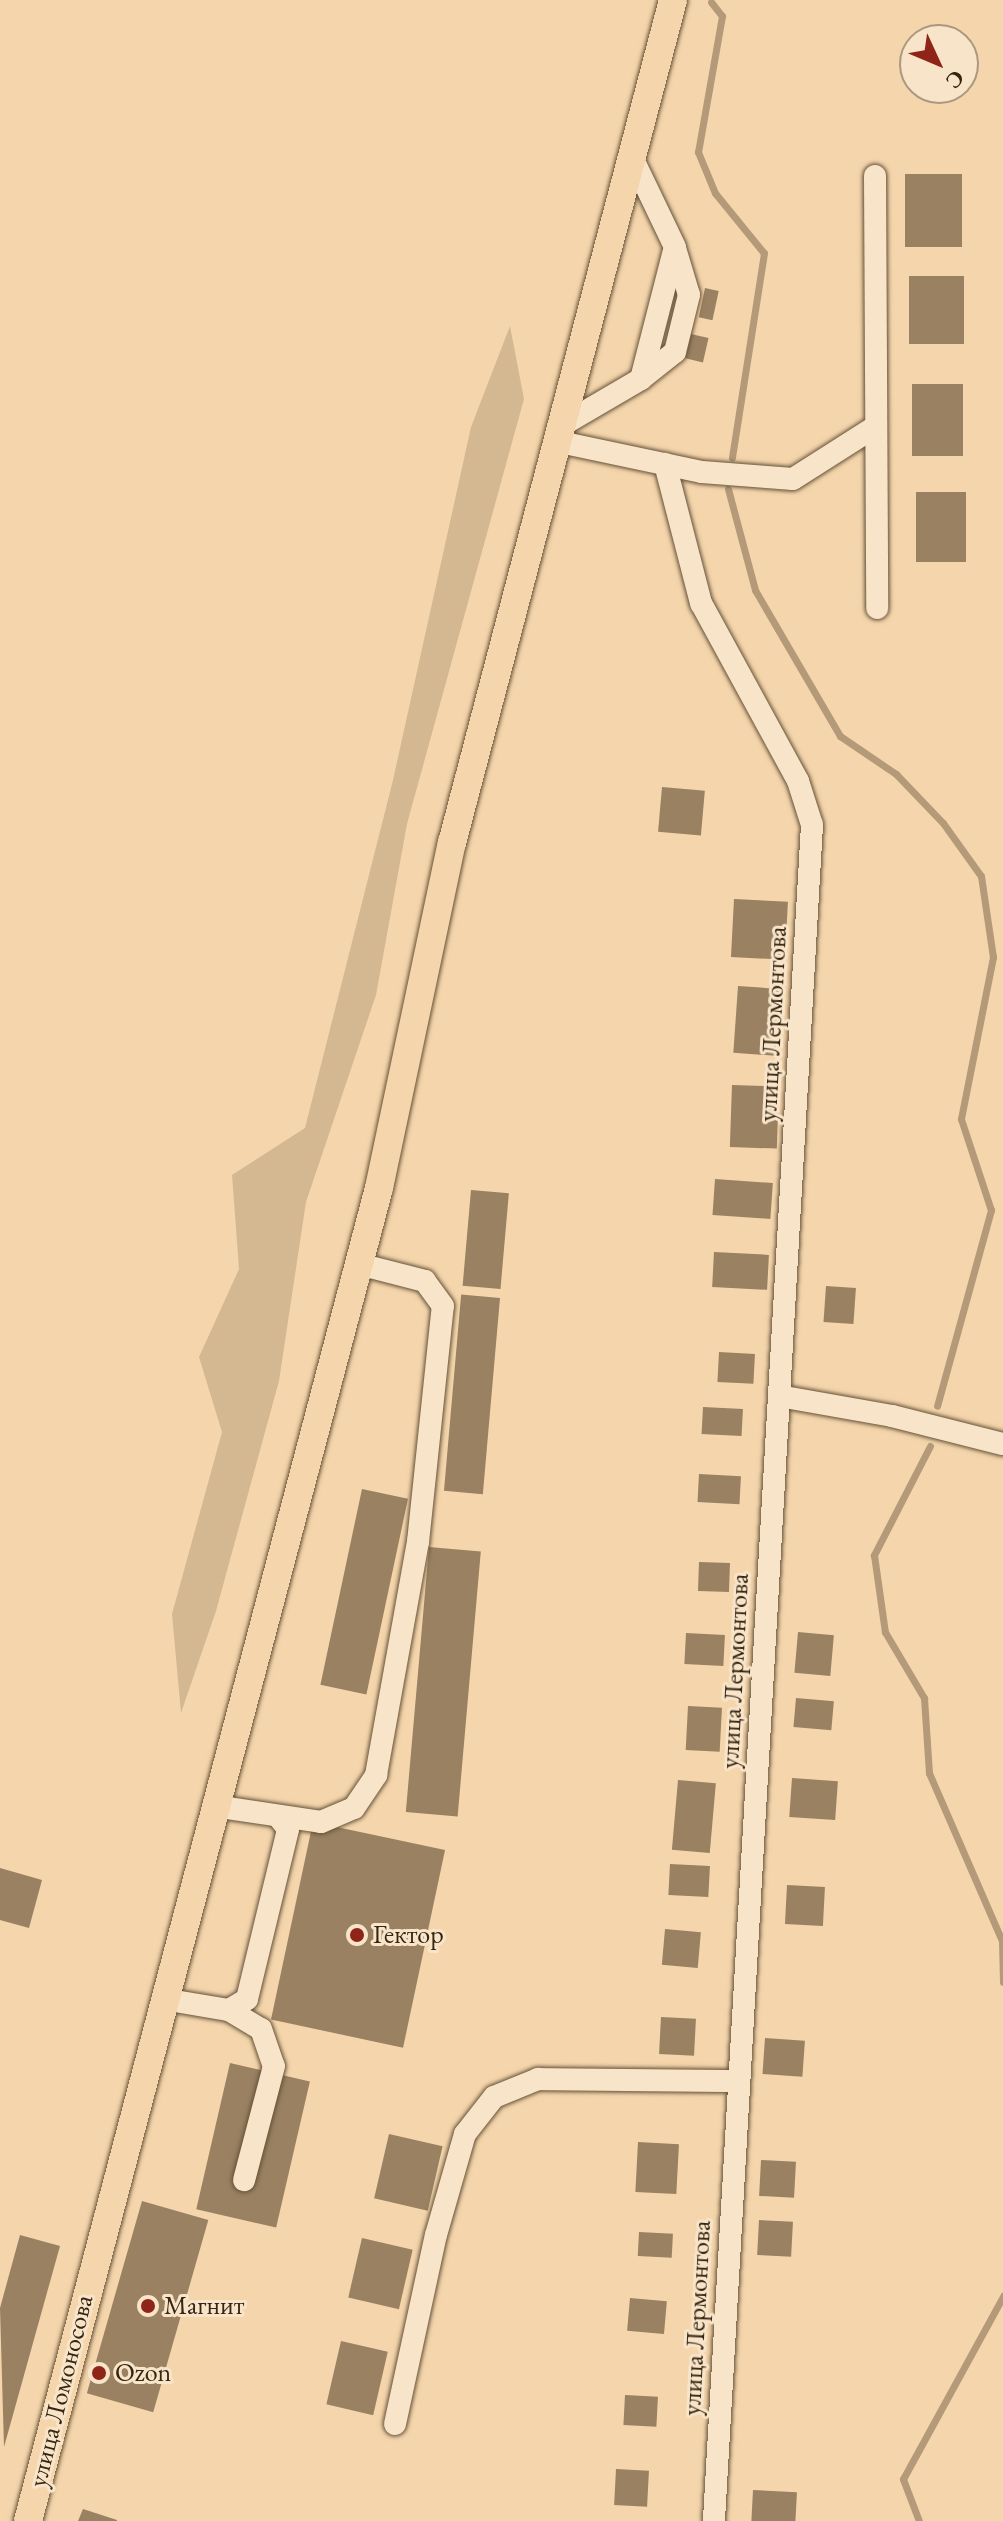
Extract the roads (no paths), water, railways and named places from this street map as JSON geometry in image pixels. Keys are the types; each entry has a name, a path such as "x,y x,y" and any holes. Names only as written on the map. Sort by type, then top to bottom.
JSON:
{"main road":[{"name":"улица Ломоносова","path":"28,2521 93,2262 359,1264 452,843 673,0"}],"street":[{"path":"557,434 641,379 675,247 631,155"},
{"path":"875,176 873,428 877,608"},
{"path":"557,434 665,464 793,479 873,428"},
{"name":"улица Лермонтова","path":"665,464 701,603 798,781 812,825 714,2521"},
{"path":"214,1806 321,1822 354,1808 376,1775 418,1542 443,1306 425,1281 359,1264"},
{"path":"779,1396 892,1416 972,1439 1003,1444"},
{"path":"229,2010 247,1999 288,1829 278,1816"},
{"path":"163,1999 229,2010 261,2029 274,2066 244,2180"},
{"path":"395,2424 436,2235 465,2134 494,2097 538,2079 739,2081"}],"waterway":[{"path":"711,2 722,16 698,152 715,193 764,253 732,458"},
{"path":"728,489 755,590 840,736 896,774 943,823 981,876 993,957 961,1119 991,1210 937,1406"},
{"path":"930,1446 874,1555 885,1632 924,1698 929,1773 1002,1941 1003,1982"},
{"path":"919,2521 903,2479 1003,2296"}],"place":[{"name":"Гектор","path":"357,1935"},
{"name":"Магнит","path":"148,2306"},
{"name":"Ozon","path":"99,2373"}]}
